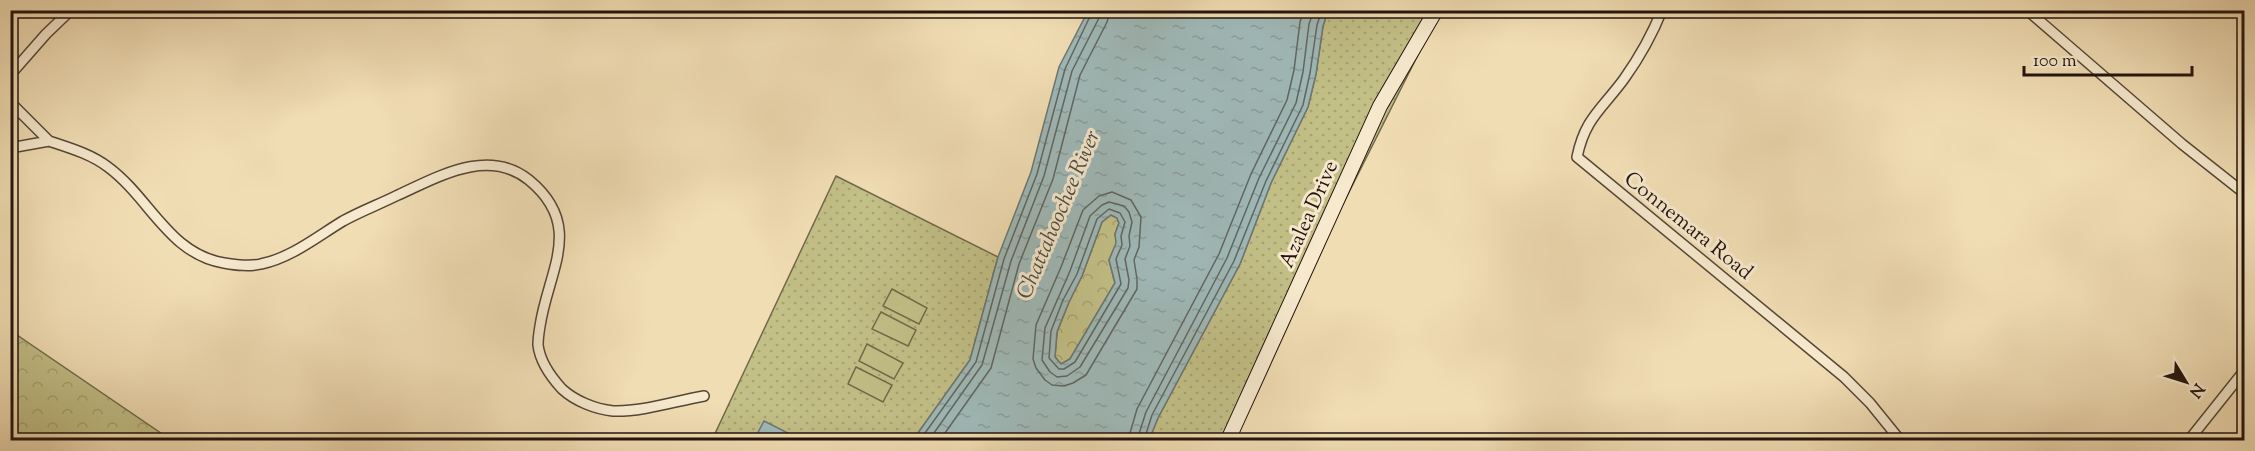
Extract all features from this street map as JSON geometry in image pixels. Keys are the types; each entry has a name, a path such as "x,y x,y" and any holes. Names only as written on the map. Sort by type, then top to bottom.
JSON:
{"street":[{"path":"10,75 46,34 71,10"},
{"name":"Azalea Drive","path":"1228,441 1380,106 1436,10"},
{"name":"Connemara Road","path":"1662,10 1653,34 1623,80 1594,114 1580,142 1577,158 1844,377 1870,403 1900,441"},
{"path":"2027,10 2182,144 2244,193"},
{"path":"10,102 49,141 82,152 108,167 172,236 189,250 212,261 240,266 261,265 281,258 347,219 452,171 483,165 510,170 528,179 541,193 553,209 558,226 559,256 542,313 538,344 542,362 555,381 581,402 612,411 633,410 704,396"},
{"path":"10,148 49,141"},
{"path":"2189,441 2244,371"}],"green space":[{"path":"1328,11 1440,11 1329,232 1234,440 1149,440 1158,418 1240,264 1271,183 1308,107 1316,74 1323,26"},
{"path":"836,176 998,257 970,360 913,440 712,440"},
{"path":"1111,215 1117,218 1119,223 1115,234 1117,243 1109,260 1115,283 1070,359 1061,364 1055,357 1057,332 1082,276 1102,222"},
{"path":"892,289 927,308 919,324 883,306"},
{"path":"881,312 916,330 908,346 872,329"},
{"path":"11,331 171,440 11,440"},
{"path":"867,344 903,363 894,379 859,361"},
{"path":"856,367 892,385 883,402 848,384"}],"water":[{"name":"Chattahoochee River","path":"1088,11 1328,11 1323,26 1316,74 1308,107 1271,183 1240,264 1158,418 1149,440 913,440 970,360 998,257 1031,172 1059,67","holes":["1111,215 1117,218 1119,223 1115,234 1116,243 1109,260 1115,283 1070,359 1061,364 1055,357 1057,332 1082,276 1102,222"]},
{"path":"764,421 788,433 784,440 754,440"}]}
